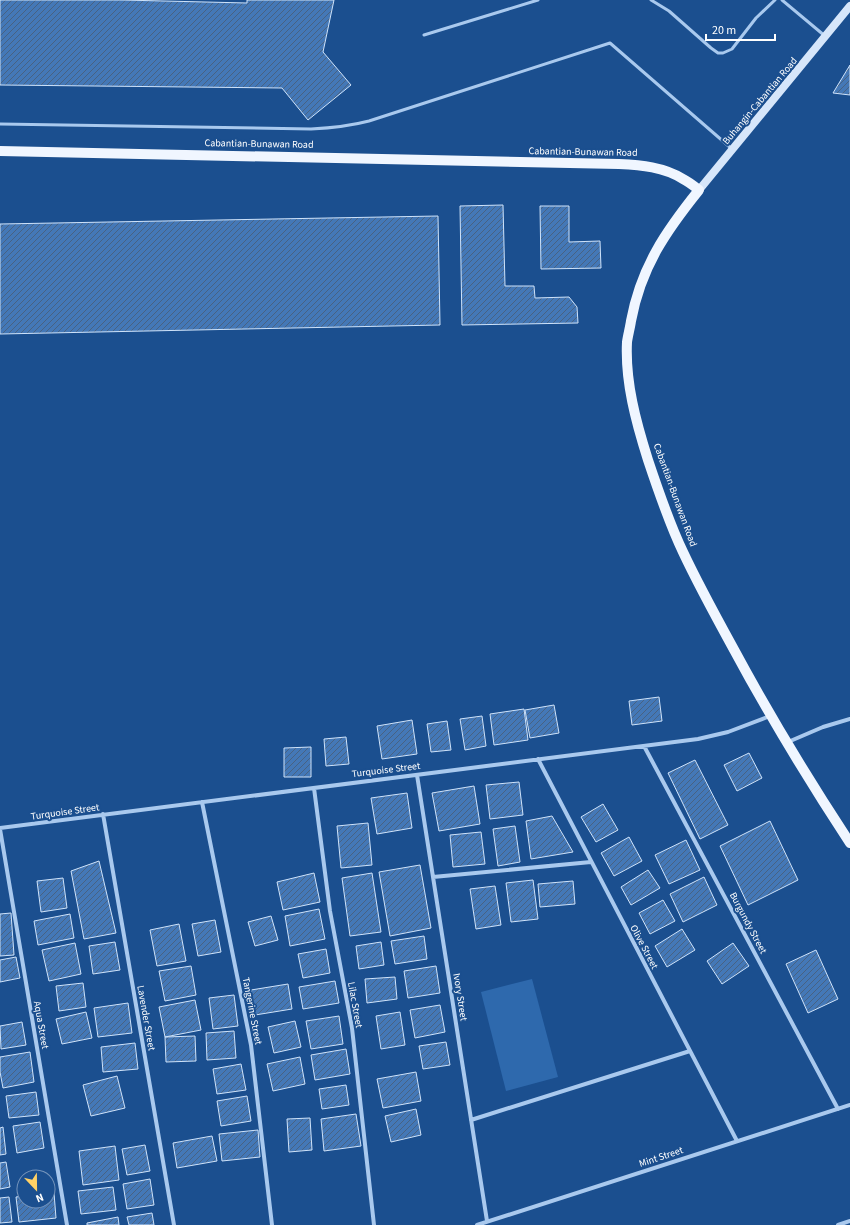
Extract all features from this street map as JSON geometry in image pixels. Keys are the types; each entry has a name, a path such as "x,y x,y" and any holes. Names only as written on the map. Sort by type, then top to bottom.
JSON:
{"main road":[{"name":"Buhangin-Cabantian Road","path":"699,190 850,6"},
{"name":"Cabantian-Bunawan Road","path":"0,150 619,164 664,170 682,178 699,190 666,233 642,280 627,341 628,371 632,398 642,441 682,551 711,608 771,715 833,817 850,842"}],"street":[{"name":"Turquoise Street","path":"0,828 644,746 712,736 740,728 771,715"},
{"path":"787,742 823,727 850,718"},
{"name":"Burgundy Street","path":"644,746 838,1109"},
{"name":"Olive Street","path":"538,759 737,1141"},
{"name":"Ivory Street","path":"417,775 487,1221"},
{"name":"Lilac Street","path":"314,788 330,911 352,1028 374,1225"},
{"name":"Tangerine Street","path":"202,802 251,1045 272,1225"},
{"name":"Lavender Street","path":"103,814 174,1225"},
{"name":"Aqua Street","path":"0,828 67,1225"},
{"path":"433,877 591,862"},
{"path":"471,1120 690,1051"},
{"name":"Mint Street","path":"477,1225 850,1105"},
{"path":"838,1225 850,1221"}],"lane":[{"path":"424,35 538,0"},
{"path":"651,0 669,11 710,48 723,53 732,49 756,18 775,0"},
{"path":"782,0 826,36"},
{"path":"0,124 311,129 351,126 610,43 733,149"}],"shaded area":[{"path":"532,979 558,1077 506,1091 481,992"}],"building":[{"path":"0,0 122,0 247,3 247,0 334,0 323,52 351,85 308,120 282,88 0,85"},
{"path":"850,65 850,95 833,93"},
{"path":"503,205 505,286 534,286 535,298 569,297 577,307 578,323 462,325 460,206"},
{"path":"540,206 569,206 569,242 600,241 601,268 541,269"},
{"path":"438,216 440,325 0,334 0,224"},
{"path":"659,697 662,721 632,725 629,701"},
{"path":"554,705 559,733 530,738 525,710"},
{"path":"524,709 528,740 494,745 490,714"},
{"path":"482,716 486,746 465,750 460,719"},
{"path":"412,720 417,754 382,759 377,726"},
{"path":"447,721 451,750 431,752 427,724"},
{"path":"346,737 349,764 326,766 324,739"},
{"path":"311,747 311,777 284,777 284,748"},
{"path":"749,753 762,778 737,791 724,765"},
{"path":"695,760 728,825 700,839 668,773"},
{"path":"519,782 523,815 490,819 486,785"},
{"path":"474,786 480,824 439,831 432,793"},
{"path":"407,793 412,828 377,834 371,798"},
{"path":"603,804 618,830 596,842 581,817"},
{"path":"552,816 573,852 531,859 526,821"},
{"path":"770,821 798,880 748,905 720,846"},
{"path":"368,823 372,865 341,868 337,826"},
{"path":"515,826 520,862 498,866 493,829"},
{"path":"481,832 485,864 453,867 450,835"},
{"path":"629,837 642,861 614,876 601,853"},
{"path":"686,840 700,870 669,884 655,855"},
{"path":"99,861 116,933 84,939 71,871"},
{"path":"420,865 431,928 390,936 379,872"},
{"path":"648,870 660,888 631,905 621,887"},
{"path":"314,873 320,902 283,910 277,882"},
{"path":"372,873 381,932 350,936 342,878"},
{"path":"704,877 717,905 683,922 670,894"},
{"path":"63,878 67,908 41,912 37,881"},
{"path":"533,880 538,919 511,922 506,883"},
{"path":"573,881 575,904 540,907 538,884"},
{"path":"495,886 501,925 476,929 470,889"},
{"path":"663,900 675,921 650,934 639,913"},
{"path":"319,909 325,939 290,946 285,916"},
{"path":"11,913 14,955 0,956 0,914"},
{"path":"70,914 74,938 38,945 34,921"},
{"path":"271,916 278,940 255,946 248,922"},
{"path":"215,920 221,952 198,956 192,924"},
{"path":"179,924 186,961 157,966 150,930"},
{"path":"682,929 695,950 667,967 655,946"},
{"path":"424,936 427,959 395,964 391,941"},
{"path":"115,942 120,970 93,974 89,946"},
{"path":"381,942 384,965 359,969 356,946"},
{"path":"75,943 81,974 49,981 42,950"},
{"path":"733,943 749,966 722,984 707,961"},
{"path":"326,949 330,973 303,978 298,954"},
{"path":"816,950 838,999 808,1013 786,964"},
{"path":"16,957 20,978 0,982 0,960"},
{"path":"191,966 196,995 165,1001 159,971"},
{"path":"436,966 440,993 408,998 404,971"},
{"path":"395,977 397,999 367,1003 365,979"},
{"path":"335,981 339,1003 303,1009 299,987"},
{"path":"83,983 86,1007 59,1011 56,986"},
{"path":"288,984 292,1009 255,1015 251,990"},
{"path":"234,995 238,1026 213,1029 209,998"},
{"path":"195,1000 201,1030 165,1037 159,1007"},
{"path":"128,1003 132,1033 98,1037 94,1008"},
{"path":"440,1005 445,1032 415,1038 410,1010"},
{"path":"86,1012 92,1038 62,1044 56,1019"},
{"path":"400,1012 405,1045 381,1049 376,1016"},
{"path":"339,1016 343,1044 311,1049 306,1021"},
{"path":"295,1021 301,1047 274,1053 268,1027"},
{"path":"22,1022 26,1045 1,1049 0,1026"},
{"path":"234,1031 236,1058 207,1060 206,1033"},
{"path":"195,1036 196,1061 166,1062 165,1037"},
{"path":"446,1042 450,1065 423,1069 419,1046"},
{"path":"135,1043 138,1069 103,1072 101,1047"},
{"path":"346,1049 350,1074 315,1080 311,1055"},
{"path":"30,1052 34,1082 3,1088 0,1072 0,1057"},
{"path":"300,1057 305,1084 273,1091 267,1064"},
{"path":"241,1064 246,1090 217,1094 213,1069"},
{"path":"416,1072 421,1101 383,1108 377,1079"},
{"path":"117,1076 125,1108 91,1116 83,1085"},
{"path":"346,1085 349,1105 322,1109 319,1089"},
{"path":"36,1092 39,1115 9,1118 6,1096"},
{"path":"247,1096 251,1121 221,1126 217,1101"},
{"path":"416,1109 421,1135 391,1142 385,1116"},
{"path":"356,1114 361,1146 324,1151 321,1119"},
{"path":"310,1118 312,1150 289,1152 287,1119"},
{"path":"40,1122 44,1148 17,1153 13,1126"},
{"path":"3,1127 6,1154 0,1155 0,1128"},
{"path":"258,1130 260,1157 222,1161 219,1134"},
{"path":"212,1136 217,1161 177,1168 173,1143"},
{"path":"145,1145 150,1171 127,1175 122,1149"},
{"path":"115,1146 119,1180 83,1185 79,1151"},
{"path":"6,1162 10,1187 0,1189 0,1163"},
{"path":"150,1179 154,1205 127,1209 123,1184"},
{"path":"113,1187 116,1210 81,1214 78,1191"},
{"path":"9,1197 12,1222 0,1223 0,1198"},
{"path":"17,1209 55,1209 56,1218 19,1222"},
{"path":"152,1213 154,1225 129,1225 127,1217"},
{"path":"118,1217 119,1225 87,1225 87,1223"}]}
